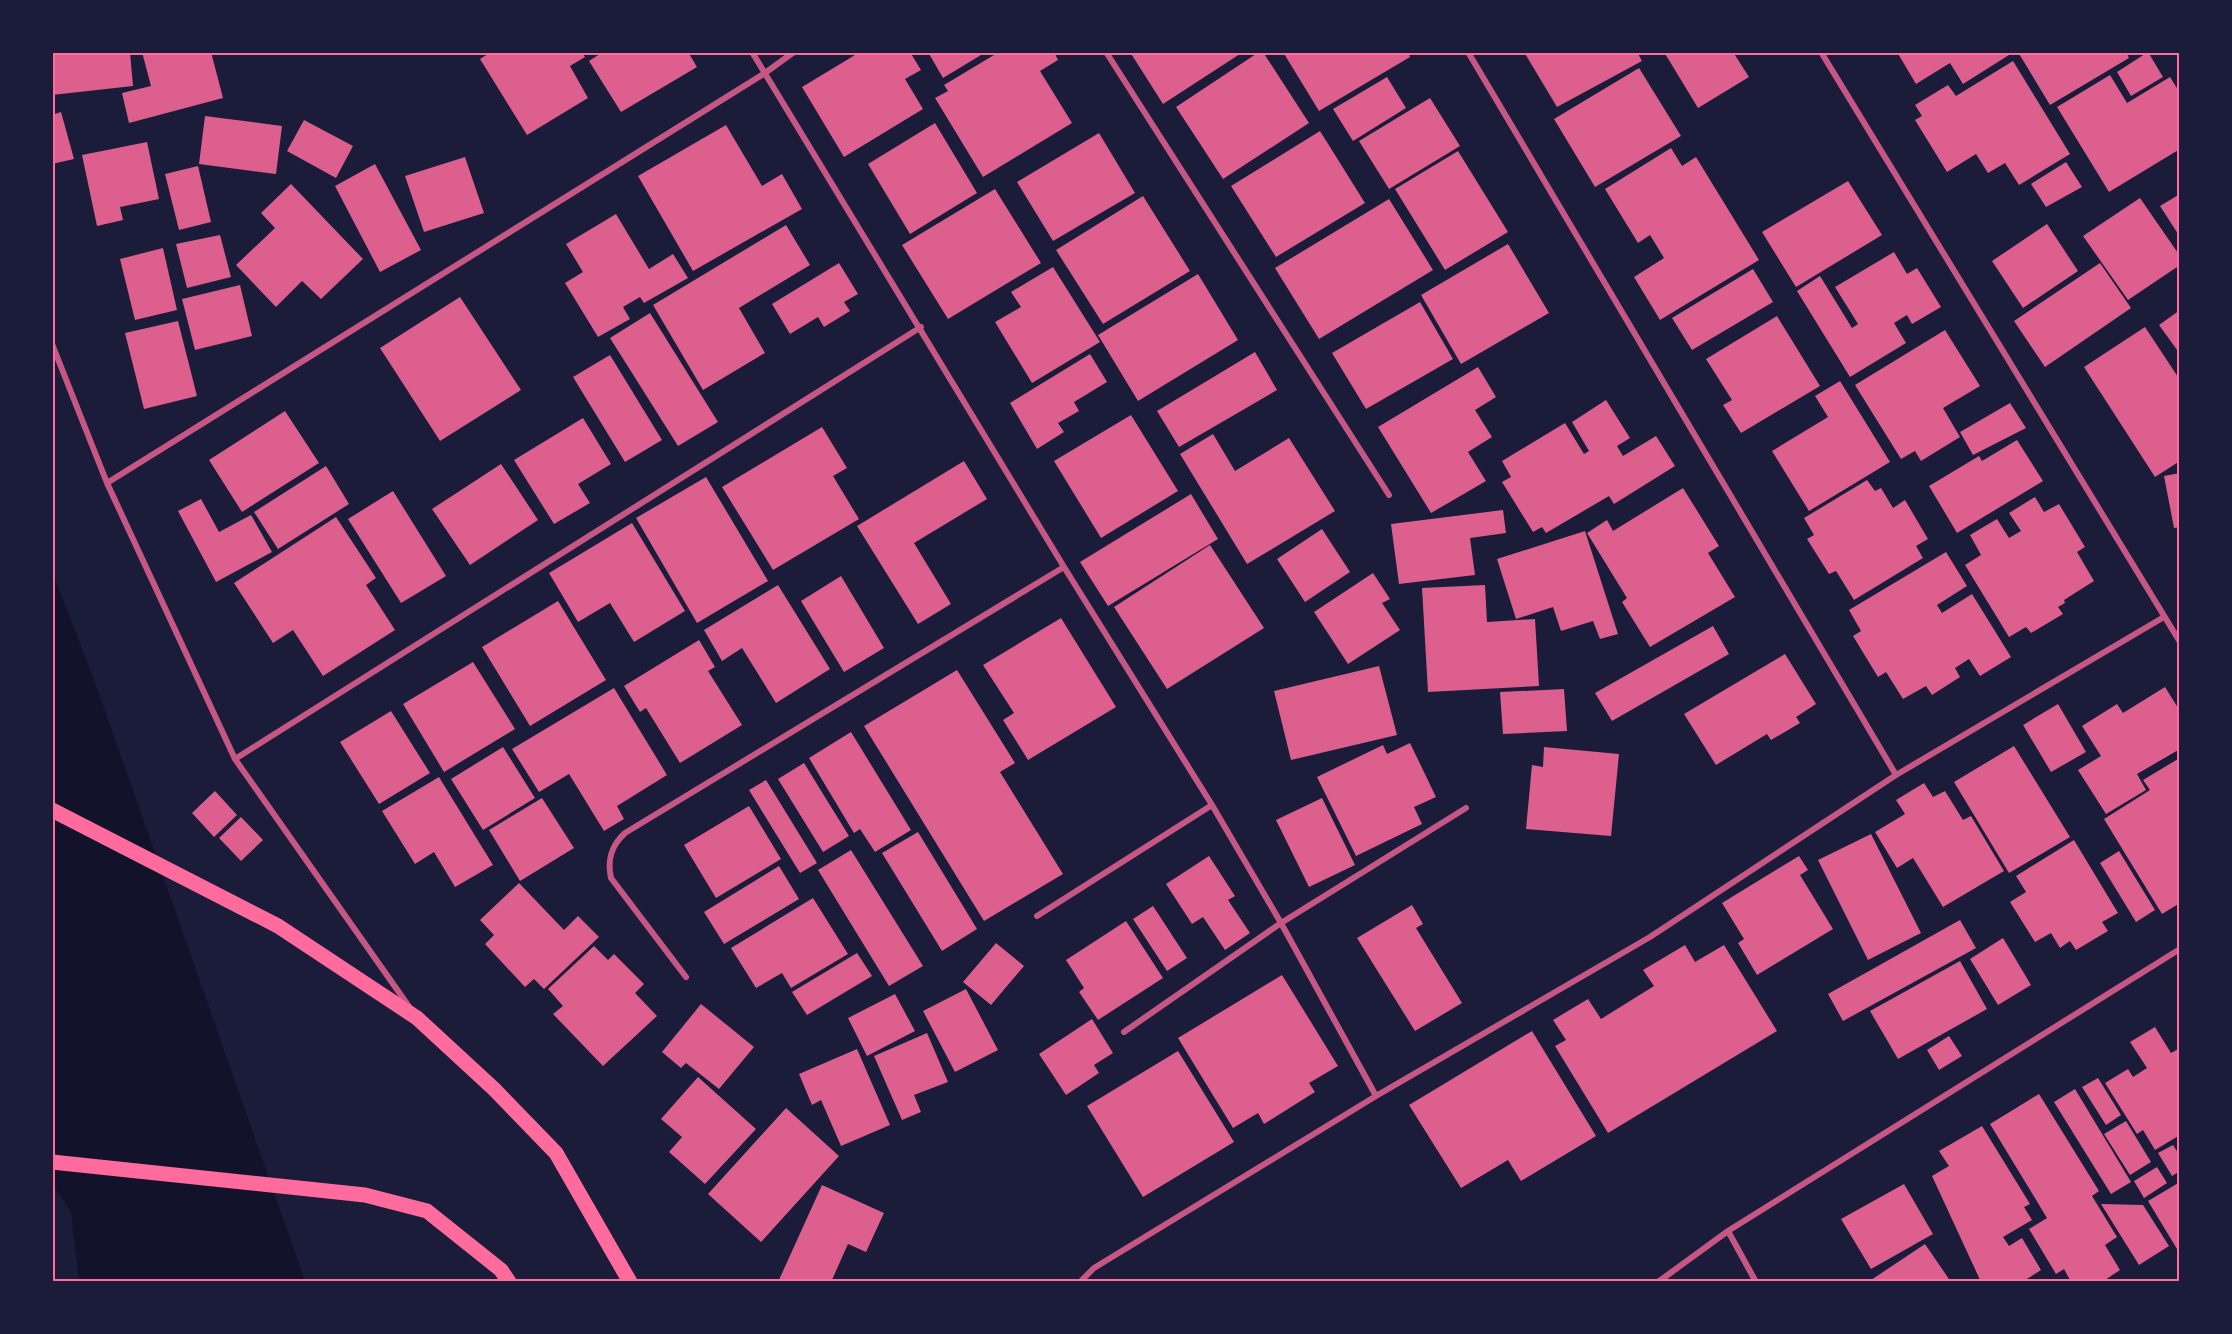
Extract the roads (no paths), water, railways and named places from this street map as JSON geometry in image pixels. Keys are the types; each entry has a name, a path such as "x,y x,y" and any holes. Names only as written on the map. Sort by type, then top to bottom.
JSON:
{"main road":[{"path":"52,810 278,926 417,1018 494,1089 556,1153 630,1281"},
{"path":"52,1162 365,1195 427,1211 501,1270 509,1281"}],"street":[{"path":"752,52 921,327 1064,567 1212,806 1281,923 1376,1096"},
{"path":"107,483 765,74 794,52"},
{"path":"1106,52 1389,495"},
{"path":"1468,52 1896,775"},
{"path":"1821,52 2180,642"},
{"path":"235,759 921,327"},
{"path":"52,344 107,483 235,759 417,1018"},
{"path":"686,977 611,878 609,869 614,843 625,833 1064,567"},
{"path":"1080,1281 1094,1268 1376,1096 1650,937 1896,775 2164,617"},
{"path":"1037,916 1212,806"},
{"path":"1124,1032 1281,923 1466,808"},
{"path":"1658,1281 1728,1231 2180,949"},
{"path":"1728,1231 1756,1281"}]}
